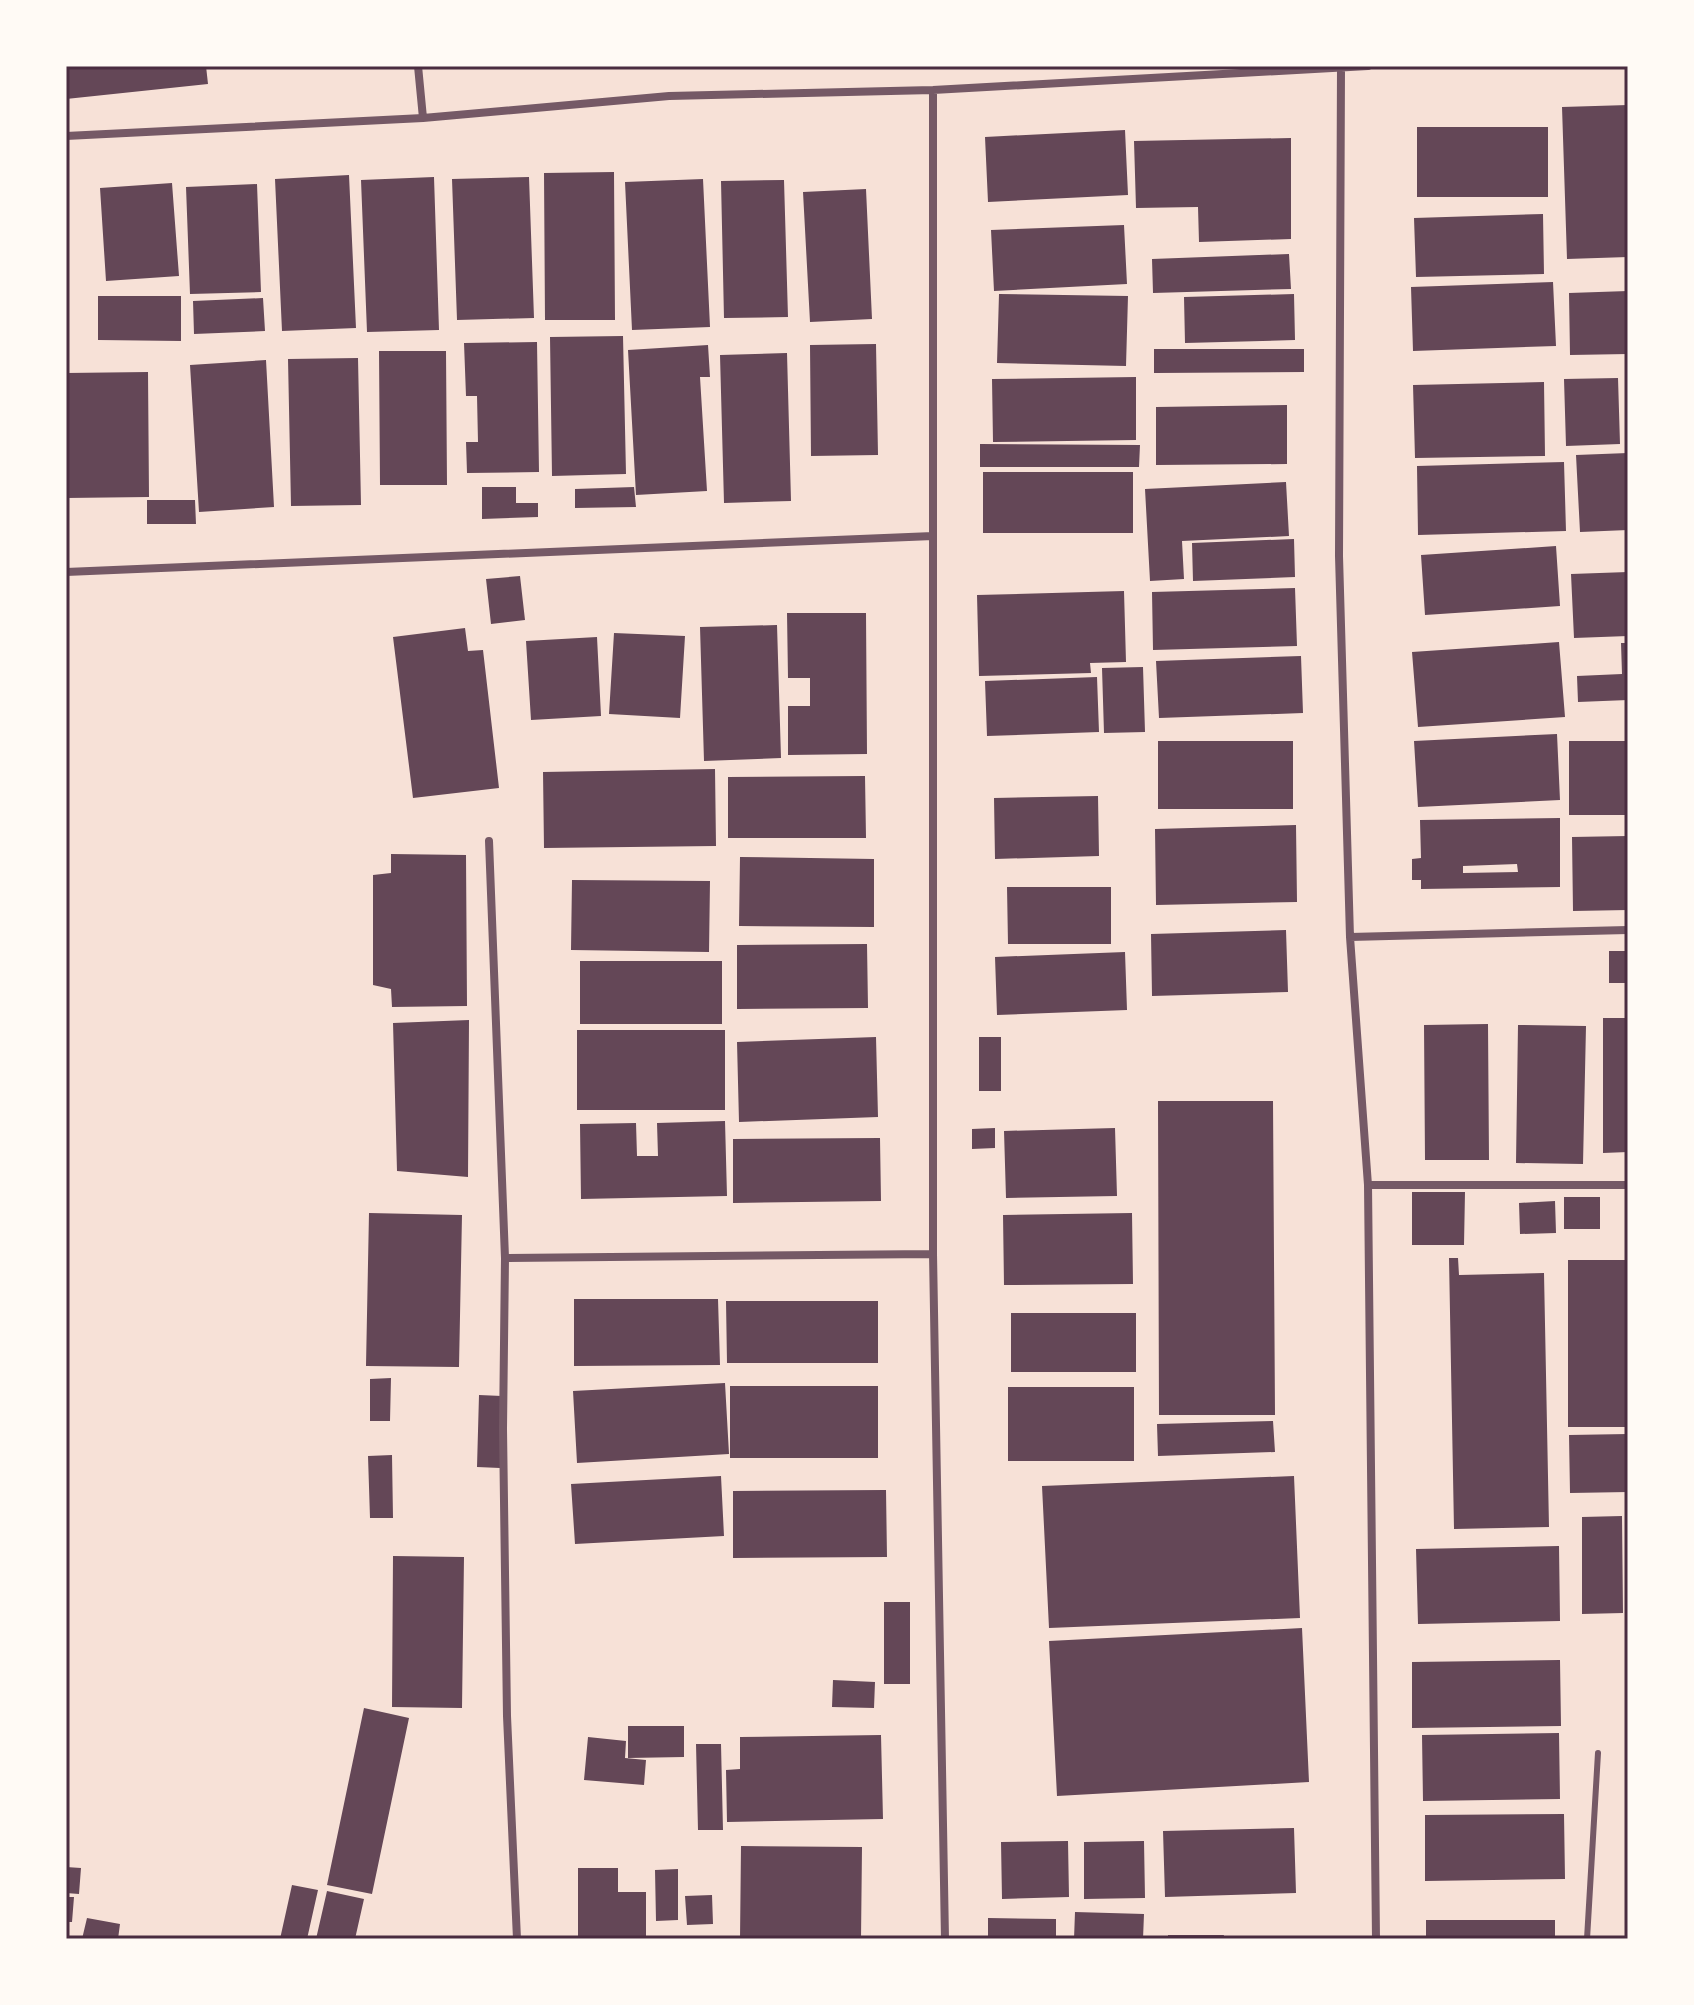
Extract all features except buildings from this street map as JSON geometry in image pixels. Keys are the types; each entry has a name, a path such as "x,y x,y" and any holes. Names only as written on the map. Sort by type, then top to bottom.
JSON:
{"street":[{"path":"418,66 423,118"},
{"path":"66,136 423,118 669,96 933,90 1368,66"},
{"path":"1341,67 1339,556 1350,937 1368,1185 1376,1939"},
{"path":"933,90 933,1254 945,1939"},
{"path":"66,572 933,536"},
{"path":"489,841 505,1258 503,1429 507,1700 517,1939"},
{"path":"1350,937 1628,930"},
{"path":"1368,1185 1628,1185"},
{"path":"505,1258 933,1254"}],"lane":[{"path":"1587,1939 1598,1753"}]}
